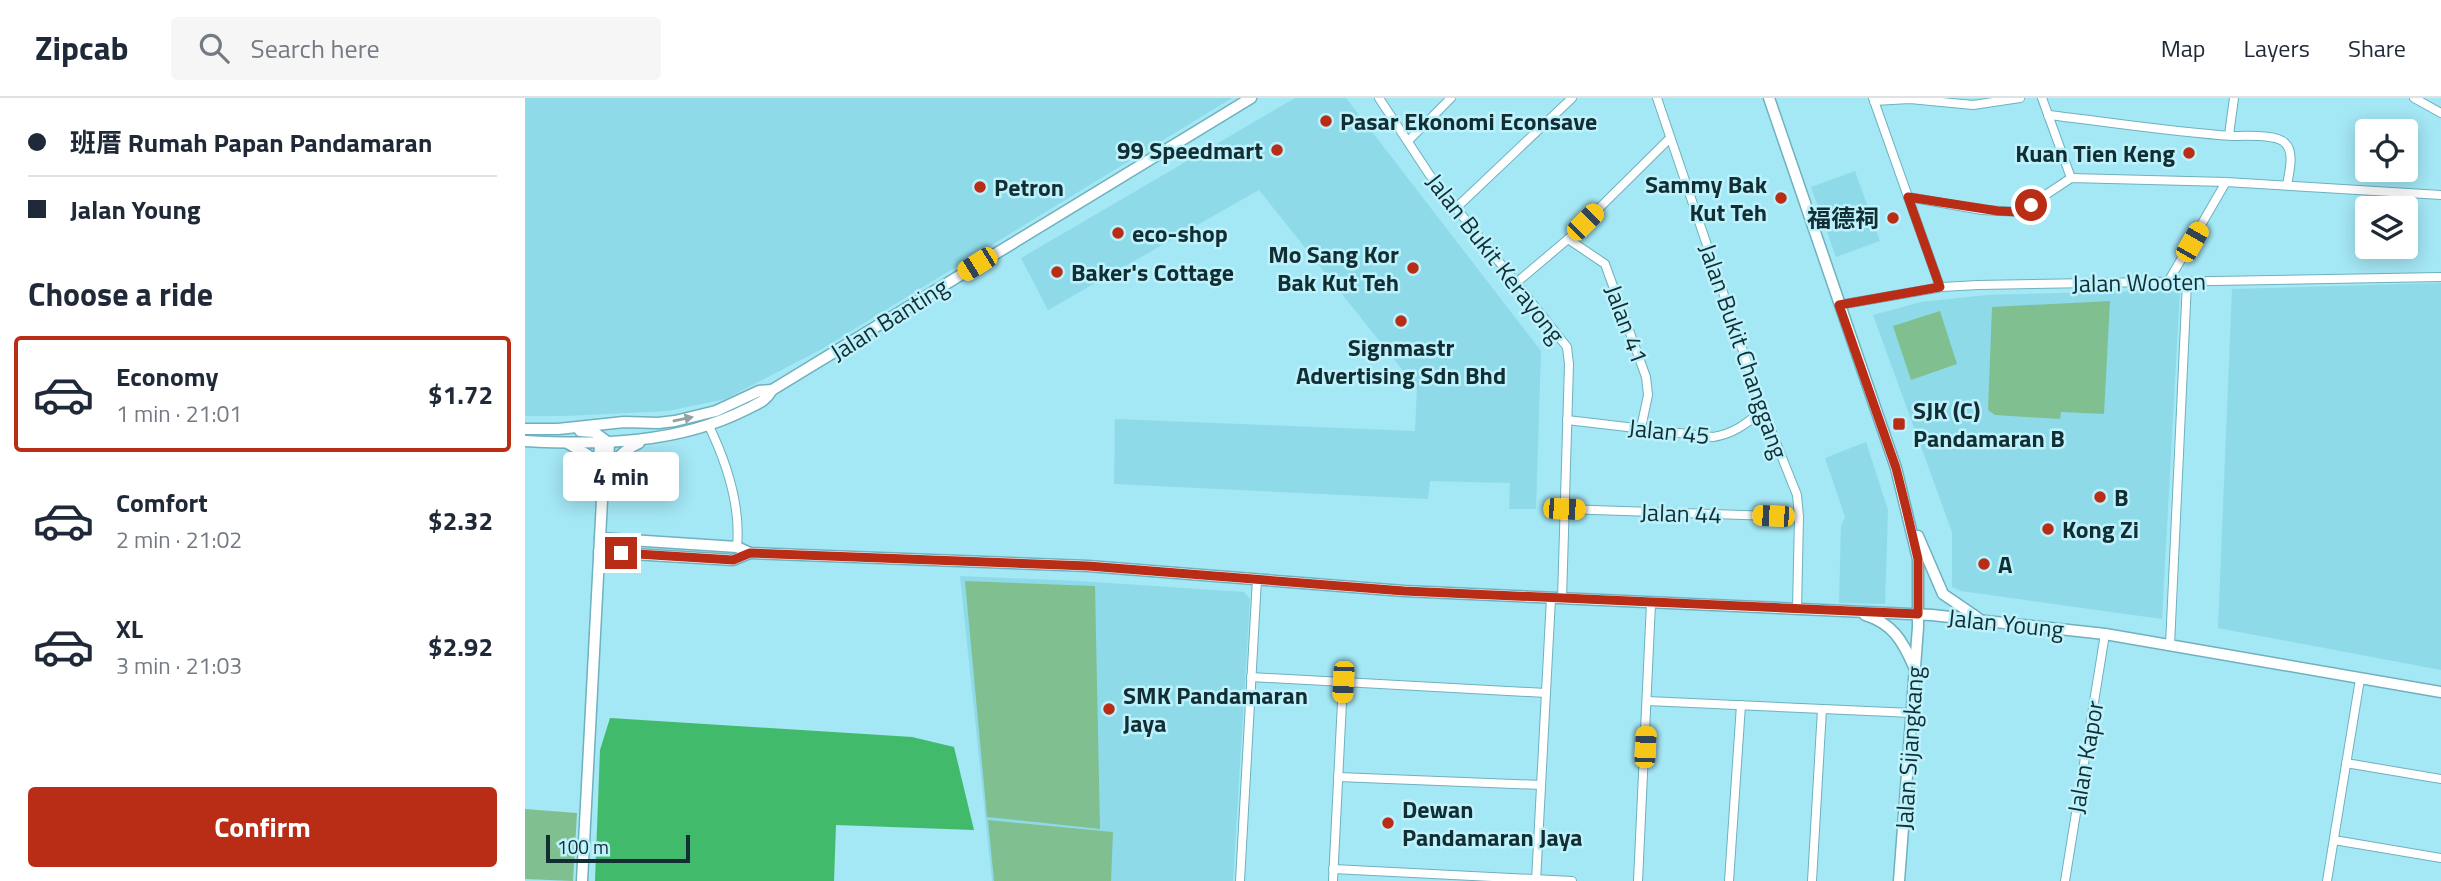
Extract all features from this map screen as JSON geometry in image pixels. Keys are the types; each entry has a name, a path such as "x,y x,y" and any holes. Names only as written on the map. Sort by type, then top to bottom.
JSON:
{"main road":[{"name":"Jalan Banting","path":"652,438 694,430 767,400 772,390 1251,98"},
{"path":"1769,98 1896,468 1906,508 1943,594 1981,619"},
{"path":"582,881 604,441 613,430 659,424 716,411 759,391 772,390"},
{"path":"558,429 624,422 659,424"},
{"path":"525,429 594,432 604,441"},
{"path":"525,441 568,444 652,438"},
{"path":"603,486 620,456 629,448 652,438"},
{"path":"568,444 588,455 603,486"},
{"name":"Jalan Sijangkang","path":"1899,881 1918,614 1918,559 1906,508"},
{"name":"Jalan Young","path":"600,538 737,547 750,553 1101,567 1404,591 1981,619 2105,634 2441,692"},
{"name":"Jalan Young","path":"599,552 733,560 750,553"},
{"path":"1852,611 1873,617 1896,633 1915,669"}],"street":[{"name":"Jalan Bukit Kerayong","path":"1379,98 1429,174 1567,347 1569,364 1564,509 1546,693 1536,880"},
{"path":"1408,141 1451,98"},
{"path":"1455,208 1572,98"},
{"name":"Jalan Bukit Changgang","path":"1657,98 1763,410 1797,495 1797,609"},
{"path":"1940,287 1873,99 1910,99 1973,105 2020,98"},
{"path":"2042,98 2071,178"},
{"path":"2229,135 2234,98"},
{"path":"2414,98 2441,113"},
{"path":"2048,115 2274,138 2284,141 2288,146 2291,159 2287,185"},
{"path":"1516,283 1568,239 1670,138"},
{"path":"1908,197 1982,210 2020,212 2071,178 2226,182 2441,195"},
{"path":"2168,282 2226,182"},
{"name":"Jalan 41","path":"1568,239 1605,264 1646,377 1648,395 1641,428"},
{"name":"Jalan Wooten","path":"1839,305 1940,287 2440,274"},
{"path":"2170,645 2187,282"},
{"name":"Jalan 45","path":"1567,420 1713,437 1738,430 1763,410"},
{"path":"708,424 722,453 727,474 736,514 737,547"},
{"name":"Jalan 44","path":"1564,509 1799,517"},
{"path":"1240,881 1257,579"},
{"path":"1638,881 1651,603"},
{"name":"Jalan Kapor","path":"2065,881 2105,634"},
{"path":"1251,677 1546,693"},
{"path":"2327,881 2360,679"},
{"path":"1333,881 1343,682"},
{"path":"1647,701 1912,713"},
{"path":"1729,881 1741,705"},
{"path":"1812,881 1822,709"},
{"path":"2346,764 2441,779"},
{"path":"1338,777 1541,785"},
{"path":"2334,840 2441,859"},
{"path":"1333,869 1572,881"}],"shaded area":[{"path":"525,98 1232,98 820,350 725,399 668,411 525,416"},
{"path":"1295,98 1346,98 1541,351 1536,509 1509,509 1510,483 1430,481 1428,499 1114,484 1115,419 1415,431 1417,388 1259,190 1048,310 1021,258"},
{"path":"1855,171 1880,241 1836,257 1811,187"},
{"path":"2441,283 2441,670 2218,628 2232,289"},
{"path":"2180,290 2162,619 1961,591 1952,587 1952,532 1873,315 1921,302 1987,295"},
{"path":"1866,442 1888,510 1885,604 1839,603 1841,526 1845,517 1825,458"},
{"name":"SMK Pandamaran Jaya","path":"960,576 1244,592 1250,599 1233,881 992,881"}],"green space":[{"path":"2110,301 2104,414 2061,412 2060,419 1995,415 1988,410 1992,307"},
{"path":"1940,311 1957,364 1911,380 1893,326"},
{"path":"965,581 1095,586 1100,829 987,817"},
{"path":"610,718 912,737 954,747 974,830 836,825 834,881 595,881 600,750"},
{"path":"525,809 577,813 573,881 525,879"},
{"path":"988,820 1113,832 1111,881 994,881"}],"place":[{"name":"Pasar Ekonomi Econsave","path":"1326,121"},
{"name":"99 Speedmart","path":"1277,150"},
{"name":"Kuan Tien Keng","path":"2189,153"},
{"name":"Petron","path":"980,187"},
{"name":"Sammy Bak Kut Teh","path":"1781,198"},
{"name":"福德祠","path":"1893,218"},
{"name":"eco-shop","path":"1118,233"},
{"name":"Mo Sang Kor Bak Kut Teh","path":"1413,268"},
{"name":"Baker's Cottage","path":"1057,272"},
{"name":"Signmastr Advertising Sdn Bhd","path":"1401,321"},
{"name":"SJK (C) Pandamaran B","path":"1899,424"},
{"name":"B","path":"2100,497"},
{"name":"Kong Zi","path":"2048,529"},
{"name":"A","path":"1984,564"},
{"name":"SMK Pandamaran Jaya","path":"1109,709"},
{"name":"Dewan Pandamaran Jaya","path":"1388,823"}],"route":[{"path":"621,553 733,560 750,553 1088,566 1404,591 1918,614 1918,559 1896,468 1839,305 1940,287 1908,197 1982,210 2020,212 2031,205"}]}
